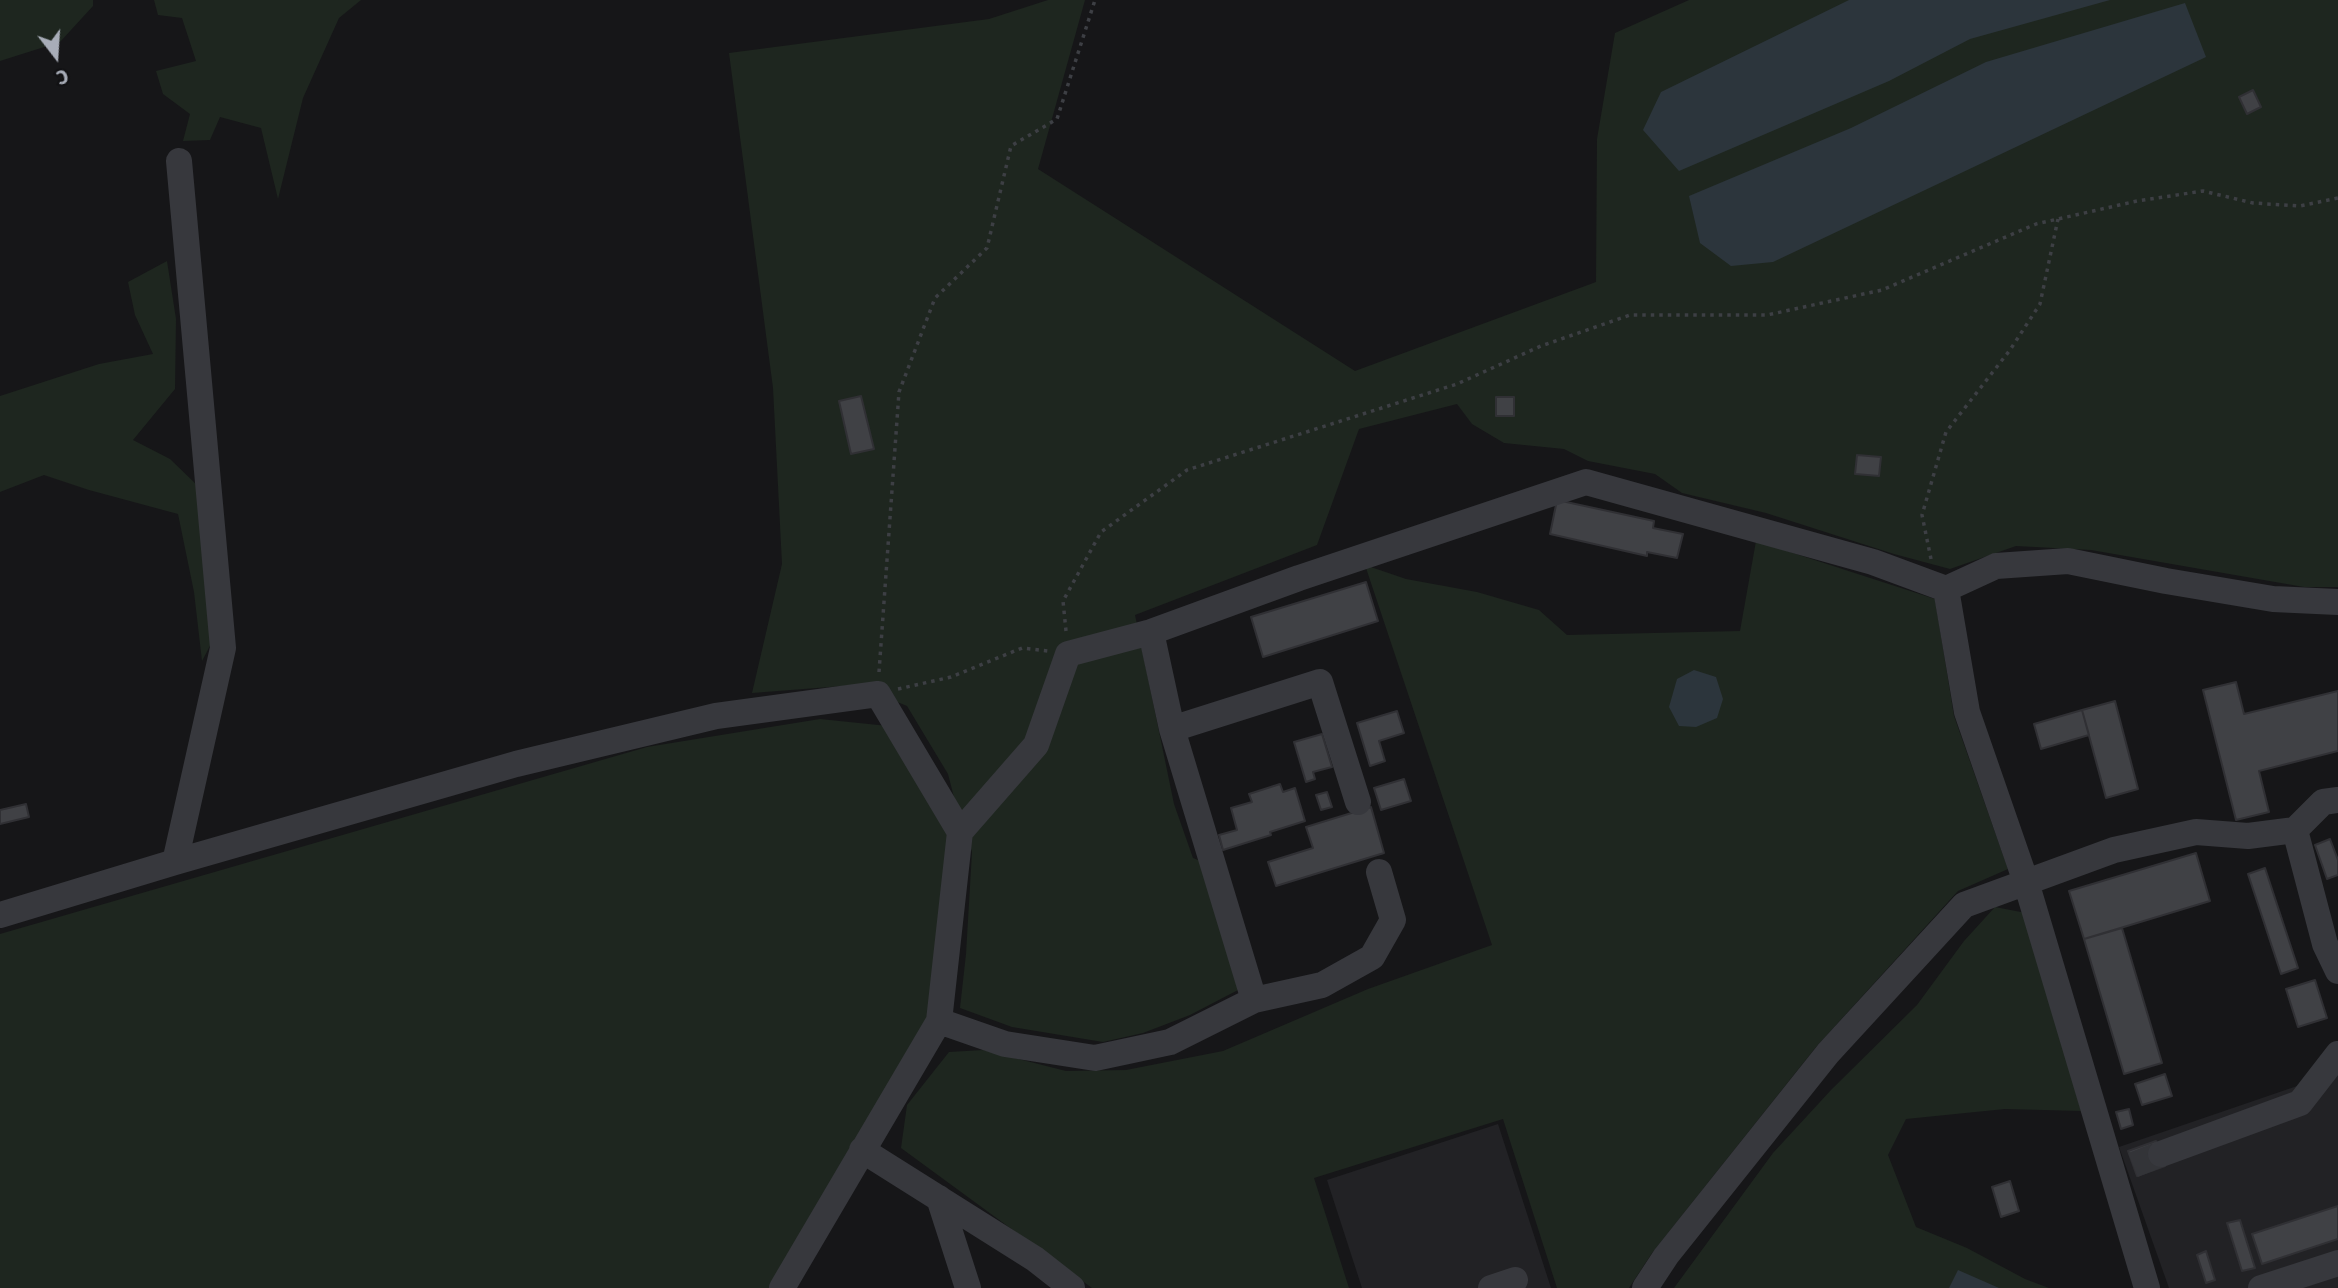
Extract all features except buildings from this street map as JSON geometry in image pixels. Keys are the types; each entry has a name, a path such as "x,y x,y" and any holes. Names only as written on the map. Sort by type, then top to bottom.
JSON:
{"street":[{"path":"174,862 223,648 179,161"},
{"path":"782,1288 939,1021 960,832 1036,745 1068,654 1151,632 1299,578 1586,482 1873,562 1946,589 1996,566 2067,561 2273,599 2338,602"},
{"path":"1946,589 1967,712 2122,1169 2147,1288"},
{"path":"1151,632 1172,729 1254,1000"},
{"path":"1172,729 1320,682 1358,802"},
{"path":"0,915 516,764 703,719 878,694 960,832"},
{"path":"1645,1288 1666,1256 1828,1053 1964,905 2114,850 2196,832 2248,836 2295,830 2323,802 2338,800"},
{"path":"2295,830 2325,944 2338,971"},
{"path":"939,1021 1004,1044 1095,1058 1170,1042 1254,1000 1322,985 1372,957 1393,920 1379,872"},
{"path":"2161,1154 2300,1103 2338,1054"},
{"path":"862,1150 1035,1259 1072,1288"},
{"path":"939,1198 968,1288"},
{"path":"2261,1288 2338,1263"}],"path":[{"path":"1095,0 1056,119 1011,146 987,248 935,298 900,392 878,694 950,677 1022,648 1068,654 1063,601 1101,531 1187,470 1457,384 1541,346 1630,315 1767,316 1882,290 2036,224 2137,201 2203,191 2252,203 2300,206 2338,198"},
{"path":"1946,589 1929,555 1922,515 1946,432 2010,350 2040,304 2058,219"}],"shaded area":[{"path":"0,0 93,0 93,6 60,42 0,61"},
{"path":"154,0 361,0 339,18 303,98 278,199 261,128 220,117 210,140 183,141 190,114 163,94 156,71 196,61 182,18 158,15"},
{"path":"1048,0 1085,0 1038,169 1355,371 1596,282 1597,139 1615,33 1689,0 2338,0 2338,587 2304,587 2091,550 2016,546 1950,569 1766,513 1682,493 1655,474 1588,461 1564,449 1504,443 1472,424 1457,404 1359,429 1317,545 1135,615 1174,804 1193,858 1203,862 1238,990 1190,1015 1143,1033 1103,1042 1012,1027 960,1008 972,852 948,774 907,706 856,685 752,693 782,564 773,388 729,53 989,19"},
{"path":"1849,0 2110,0 1970,39 1889,81 1679,171 1643,130 1661,92"},
{"path":"2185,3 2206,57 1773,262 1731,266 1700,243 1689,196 1851,128 1986,62"},
{"path":"167,261 176,319 175,389 133,440 170,459 198,486 213,640 202,661 194,592 178,514 44,475 0,492 0,396 99,364 153,354 135,315 128,282"},
{"path":"1756,541 1935,599 1954,716 2008,869 1958,891 1816,1047 1652,1253 1629,1288 1557,1288 1503,1119 1314,1178 1349,1288 1092,1288 901,1148 907,1105 949,1052 983,1050 1066,1071 1126,1070 1223,1051 1368,989 1492,945 1365,565 1406,579 1477,592 1539,610 1567,635 1740,631"},
{"path":"1694,670 1716,677 1723,699 1717,718 1696,727 1679,726 1669,707 1677,679"},
{"path":"820,719 888,726 952,835 931,1017 774,1288 0,1288 0,934 647,747"},
{"path":"1995,907 2026,913 2081,1111 2005,1109 1906,1119 1888,1155 1916,1227 1967,1248 2025,1279 2049,1288 1674,1288 1773,1153 1831,1090 1917,1005 1964,941"},
{"path":"2338,1072 2338,1288 2169,1288 2119,1147"},
{"path":"1498,1124 1551,1288 1362,1288 1327,1180"},
{"path":"1958,1270 1999,1288 1949,1288"}],"tunnel":[{"path":"2133,1165 2161,1154"}]}
